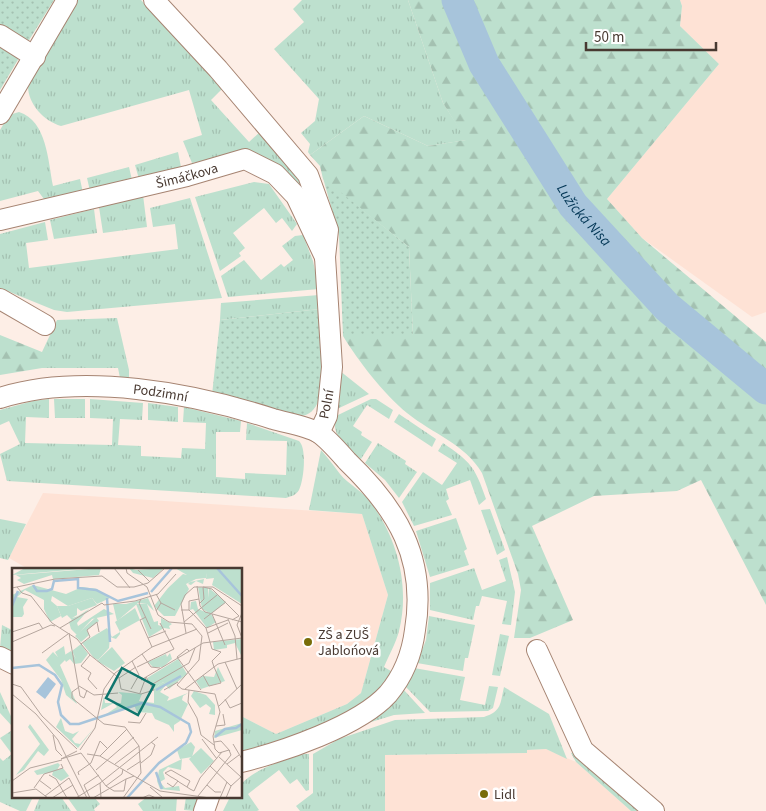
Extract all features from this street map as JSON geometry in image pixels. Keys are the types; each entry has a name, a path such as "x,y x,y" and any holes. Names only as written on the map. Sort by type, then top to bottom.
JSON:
{"street":[{"path":"0,114 67,0"},
{"name":"Polní","path":"154,0 218,69 308,176 328,230 325,257 332,367 327,416 319,433 357,469 386,502 406,538 416,573 418,612 413,646 407,664 398,681 374,706 304,742 264,757 242,762"},
{"path":"0,35 35,57"},
{"name":"Šimáčkova","path":"0,220 187,176 244,159 274,174 296,196 325,257"},
{"path":"0,299 45,325"},
{"name":"Podzimní","path":"0,398 20,392 67,386 146,391 230,405 319,433"},
{"path":"537,650 583,750 654,811"},
{"path":"0,657 12,663"},
{"path":"204,811 209,798"}],"shaded area":[{"path":"680,0 766,0 766,312 752,317 642,238 607,199 719,64 680,26 682,6"},
{"name":"ZŠ a ZUŠ Jablońová","path":"43,493 362,514 388,595 361,693 347,704 276,734 242,717 242,568 26,568 9,558"},
{"name":"Lidl","path":"546,749 576,762 631,811 385,811 385,755 526,753 527,750"}],"green space":[{"path":"0,0 54,0 26,45 0,29"},
{"path":"77,0 141,0 223,88 211,100 249,142 261,131 306,187 309,208 231,155 192,163 183,141 202,135 189,90 61,126 43,116 31,99 28,86"},
{"path":"302,0 408,0 443,103 467,140 428,146 364,116 310,155 308,152 310,144 301,133 315,121 319,99 274,49 304,22 293,9"},
{"path":"408,0 680,0 682,6 680,26 719,64 607,199 642,238 766,342 766,605 701,480 677,491 594,496 532,526 573,620 530,638 514,638 521,590 518,574 482,473 467,454 398,405 372,377 343,336 413,336 409,247 323,179 320,166 310,155 364,116 428,146 466,140 443,103"},
{"path":"0,47 19,58 0,90"},
{"path":"19,112 28,117 41,133 45,143 53,186 80,179 83,193 47,203 38,191 0,201 0,130 9,115"},
{"path":"178,152 181,167 139,179 135,165"},
{"path":"129,167 132,180 90,191 87,178"},
{"path":"323,178 409,247 413,336 343,336 339,235"},
{"path":"254,182 269,184 297,224 292,231 282,218 276,223 264,208 233,233 245,248 239,253 241,256 220,271 195,197"},
{"path":"143,195 147,227 103,233 99,207"},
{"path":"190,198 222,298 67,312 54,310 0,288 0,234 45,222 48,240 26,243 29,268 178,249 175,224 153,227 150,208"},
{"path":"94,209 97,233 54,239 50,220"},
{"path":"303,235 313,261 319,289 228,297 221,276 244,260 261,280 281,264 284,267 293,260 282,246 295,236"},
{"path":"319,295 320,309 220,320 221,303"},
{"path":"320,309 324,372 318,403 310,412 299,416 292,415 212,395 220,320"},
{"path":"117,318 129,370 129,383 121,383 118,368 42,368 42,352 57,320"},
{"path":"0,335 42,352 42,368 0,375"},
{"path":"340,371 369,394 337,409"},
{"path":"49,399 49,418 26,417 25,443 112,445 113,419 90,418 90,399 143,403 142,420 120,419 118,445 141,446 141,456 181,458 182,448 205,449 206,423 183,422 184,407 241,421 240,432 216,432 216,477 245,479 245,473 286,475 287,441 246,440 247,423 299,441 302,445 304,457 301,485 297,493 286,498 7,481 0,454 20,444 9,421 0,425 0,410 33,401"},
{"path":"54,399 85,399 85,418 55,418"},
{"path":"371,399 376,399 393,410 389,419 367,405 353,426 362,432 361,435 372,442 361,459 341,441 335,429 336,416"},
{"path":"148,403 178,407 178,422 148,420"},
{"path":"399,414 436,439 432,447 394,422"},
{"path":"378,443 406,461 405,464 417,472 399,498 385,480 365,463"},
{"path":"443,443 460,455 471,466 479,479 486,499 479,505 470,480 446,489 449,499 446,501 452,515 414,526 402,502 423,472 442,485 457,463 438,451"},
{"path":"321,450 344,478 371,503 395,548 402,581 402,614 398,636 384,667 396,674 367,701 348,714 309,731 242,753 242,717 276,734 347,704 361,693 388,595 362,514 309,510"},
{"path":"490,509 505,550 497,555 481,510"},
{"path":"456,518 467,549 464,551 469,565 430,577 416,531"},
{"path":"0,519 26,524 8,560 0,558"},
{"path":"507,557 515,592 511,625 502,624 507,601 482,596 479,606 476,606 473,620 430,610 430,583 474,568 482,590 506,581 499,560"},
{"path":"429,616 475,625 468,658 465,658 463,671 417,663 426,640"},
{"path":"2,625 12,630 12,654 0,648"},
{"path":"500,634 509,636 500,676 492,675"},
{"path":"414,668 465,677 460,700 485,705 489,686 498,687 493,708 488,711 430,712 405,686"},
{"path":"504,687 549,714 567,759 546,749 527,750 527,753 385,755 385,811 300,811 296,806 313,793 313,754 339,739 395,720 484,717 490,715 499,706"},
{"path":"403,689 425,713 394,715 358,726"},
{"path":"0,692 12,719 12,724 0,713"},
{"path":"12,730 12,754 0,738"},
{"path":"576,752 646,811 631,811 576,762 571,753"},
{"path":"12,754 12,798 32,798 26,811 20,811 0,802 0,758 3,761"},
{"path":"309,754 309,790 306,791 297,779 290,784 279,770 248,794 259,810 223,811 230,798 242,798 242,783 255,773 271,765"},
{"path":"40,798 62,798 71,811 34,811"},
{"path":"68,798 95,798 100,804 94,809 95,811 77,811"},
{"path":"146,798 177,798 176,811 143,811 138,804"},
{"path":"186,798 199,798 195,811 184,810"}],"waterway":[{"name":"Lužická Nisa","path":"457,0 484,64 573,205 667,307 766,389"}],"place":[{"name":"ZŠ a ZUŠ Jablońová","path":"308,642"},
{"name":"Lidl","path":"484,794"}]}
